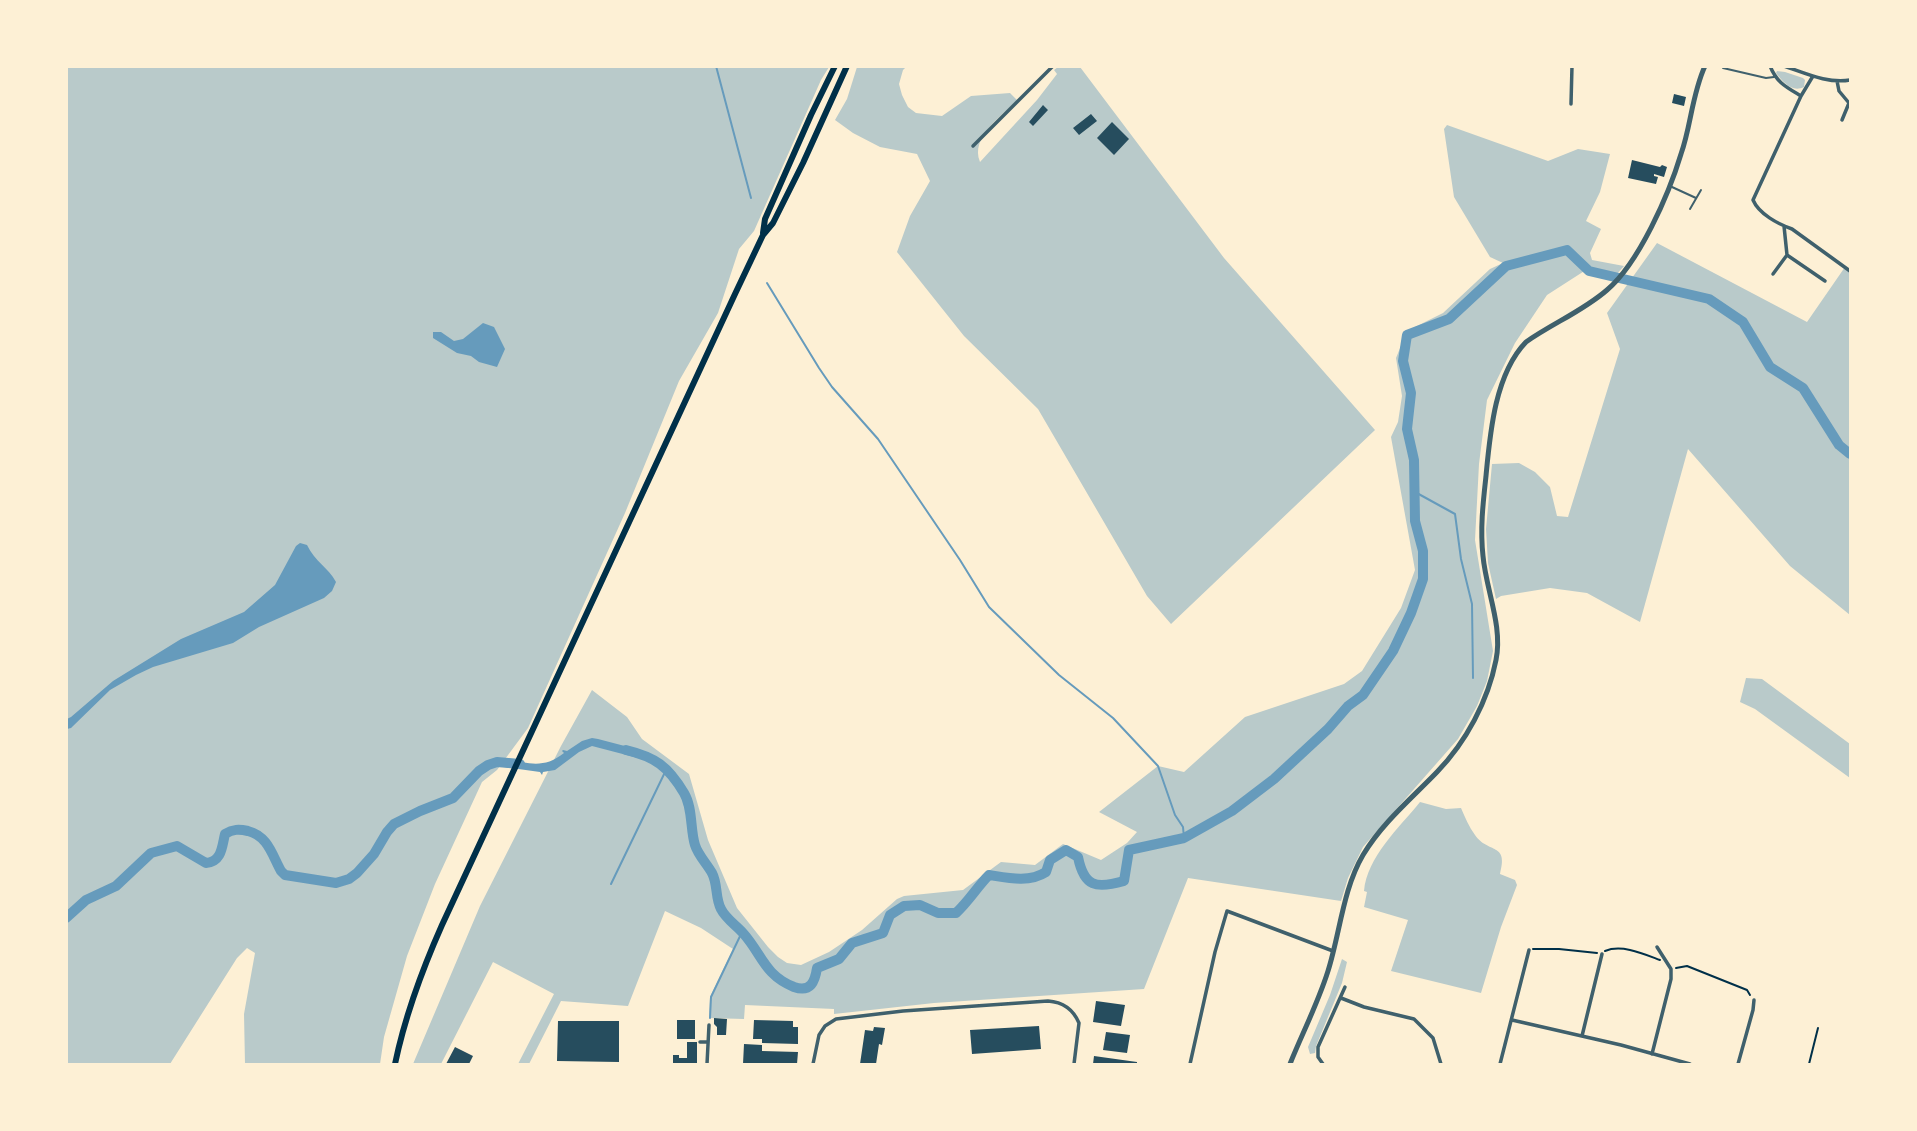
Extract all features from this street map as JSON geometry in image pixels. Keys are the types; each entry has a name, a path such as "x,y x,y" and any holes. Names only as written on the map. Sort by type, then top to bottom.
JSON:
{"highway":[{"path":"763,235 765,219 835,66"},
{"path":"395,1065 411,1003 430,951 763,235 773,223 797,175 846,66"}],"street":[{"path":"973,146 1053,66"},
{"path":"1571,104 1572,66"},
{"path":"1290,1065 1321,990 1357,867 1386,825 1458,746 1479,709 1494,668 1497,639 1483,555 1483,511 1492,421 1510,365 1526,342 1587,305 1623,274 1658,213 1670,186 1685,143 1696,92 1705,66"},
{"path":"1770,66 1774,77 1782,86 1801,96"},
{"path":"1784,66 1813,76 1837,81 1850,80"},
{"path":"1813,76 1753,200 1761,212 1792,229 1850,271"},
{"path":"1837,81 1839,91 1849,103 1842,120"},
{"path":"1773,274 1787,255 1784,226"},
{"path":"1787,255 1825,281"},
{"path":"1190,1065 1209,975 1227,911 1333,951"},
{"path":"1652,1054 1671,979 1671,969 1657,947"},
{"path":"1500,1065 1529,950"},
{"path":"1582,1036 1602,954"},
{"path":"1323,1065 1318,1057 1318,1048 1345,987"},
{"path":"1341,998 1364,1007 1414,1019 1433,1038 1441,1065"},
{"path":"1738,1065 1754,1000"},
{"path":"813,1065 819,1035 825,1026 836,1019 1048,1001 1065,1005 1079,1023 1074,1065"},
{"path":"1512,1020 1690,1065"},
{"path":"707,1065 709,1025"},
{"path":"700,1042 708,1042"}],"lane":[{"path":"1723,68 1766,78 1774,77"},
{"path":"1670,186 1696,198"},
{"path":"1690,209 1701,190"}],"path":[{"path":"1529,950 1559,948 1602,954 1608,949 1617,948 1660,961 1663,957"},
{"path":"1671,969 1687,966 1706,972 1746,990 1754,1000"},
{"path":"1809,1065 1818,1028"}],"shaded area":[{"path":"66,67 829,67 754,231 739,249 718,313 679,381 625,513 528,728 497,770 482,782 435,884 407,956 384,1037 380,1064 245,1064 244,1014 255,953 247,948 237,958 170,1064 67,1064"},
{"path":"857,67 906,67 899,84 908,107 916,113 942,116 971,96 1010,93 1017,100 983,136 979,144 980,162 1037,100 1057,74 1054,70 1058,67 1080,67 1224,258 1375,430 1171,624 1147,596 1038,409 964,336 897,252 910,216 930,181 917,154 880,147 835,120 847,99"},
{"path":"1777,71 1803,78 1804,87 1796,89 1788,86"},
{"path":"1447,125 1548,161 1578,149 1610,154 1600,192 1586,221 1601,229 1590,253 1592,260 1624,266 1616,275 1589,268 1547,295 1515,343 1487,400 1479,464 1475,540 1493,651 1487,681 1477,706 1458,739 1363,847 1348,878 1341,901 1188,878 1144,989 934,1003 834,1014 834,1009 745,1005 744,1019 709,1018 710,997 733,949 701,928 665,911 628,1006 561,1001 529,1064 518,1064 554,994 493,962 441,1064 413,1064 480,906 592,690 627,717 642,739 689,774 708,840 737,908 778,957 787,963 801,965 829,952 862,930 897,899 963,890 1001,862 1035,865 1063,844 1101,860 1127,843 1137,832 1099,812 1158,766 1184,772 1245,717 1344,684 1362,671 1401,608 1415,570 1391,437 1398,422 1402,396 1396,358 1407,331 1443,313 1490,269 1503,263 1490,257 1454,197 1444,129"},
{"path":"1657,243 1807,322 1845,267 1850,272 1850,615 1790,566 1688,449 1640,622 1587,593 1550,588 1496,599 1488,563 1486,529 1492,464 1519,463 1535,472 1550,487 1557,516 1568,517 1620,349 1607,313"},
{"path":"1746,678 1762,679 1850,744 1850,778 1755,709 1740,702"},
{"path":"1420,802 1446,809 1461,808 1480,841 1496,850 1502,857 1500,874 1515,880 1517,885 1481,993 1391,971 1408,920 1364,907 1366,878 1371,866 1385,844"},
{"path":"1342,959 1347,962 1342,983 1315,1053 1310,1054 1308,1047"}],"water":[{"path":"483,323 494,327 505,349 497,367 457,353 433,338 433,332 441,332 454,341 463,339"},
{"path":"300,543 307,545 336,582 332,591 324,598 259,627 233,643 153,667 136,675 110,690 67,729 67,719 113,681 181,639 244,612 275,585"},
{"path":"592,738 640,750 638,758 592,746 555,770 543,772 542,775 540,772 504,767 507,760 537,764 550,761 564,753 563,750 567,751"}],"building":[{"path":"1674,94 1686,97 1684,106 1672,103"},
{"path":"1043,105 1048,110 1033,126 1029,122"},
{"path":"1091,114 1097,121 1079,135 1073,128"},
{"path":"1112,122 1129,139 1114,155 1097,138"},
{"path":"1632,160 1667,167 1664,177 1654,174 1658,177 1656,184 1628,178"},
{"path":"1096,1001 1125,1005 1121,1026 1093,1022"},
{"path":"714,1018 727,1019 726,1035 717,1035"},
{"path":"677,1020 695,1020 695,1039 677,1039"},
{"path":"754,1020 793,1021 793,1027 798,1027 798,1044 762,1043 762,1039 753,1039"},
{"path":"558,1021 619,1021 619,1062 557,1061"},
{"path":"1039,1026 1041,1049 972,1054 970,1030"},
{"path":"874,1027 885,1028 876,1064 860,1064 865,1030 873,1031"},
{"path":"1106,1032 1130,1035 1127,1053 1103,1050"},
{"path":"687,1042 697,1042 697,1064 673,1064 673,1055 687,1058"},
{"path":"744,1044 762,1045 762,1051 798,1052 797,1064 743,1064"},
{"path":"455,1047 473,1056 469,1064 446,1064"},
{"path":"1094,1056 1137,1062 1137,1064 1093,1064"}],"waterway":[{"path":"716,66 751,198"},
{"path":"626,750 660,764 678,784 687,799 695,845 714,877 723,913 743,933 776,976 794,987 804,988 811,985 817,968 839,959 852,943 883,933 890,915 904,906 920,905 938,913 956,913 989,875 1033,878 1046,872 1050,860 1066,850 1078,857 1084,875 1093,883 1106,885 1124,881 1129,850 1184,838 1232,811 1274,779 1328,729 1348,706 1363,695 1393,651 1423,579 1423,551 1415,521 1414,460 1407,429 1411,393 1403,361 1407,335 1449,319 1506,266 1567,250 1589,271 1709,299 1743,322 1770,367 1803,388 1839,445 1850,454"},
{"path":"767,283 832,387 878,439 989,607 1059,675 1113,718 1158,766 1175,815 1183,827 1184,838"},
{"path":"1415,492 1455,514 1461,559 1472,604 1473,678"},
{"path":"66,918 86,900 116,886 151,853 177,846 206,863 211,862 218,857 225,834 236,830 255,833 260,837 285,875 336,883 349,879 374,854 394,824 453,798 488,765 497,762 520,764"},
{"path":"611,884 667,768"},
{"path":"710,1018 711,997 742,932"}]}
